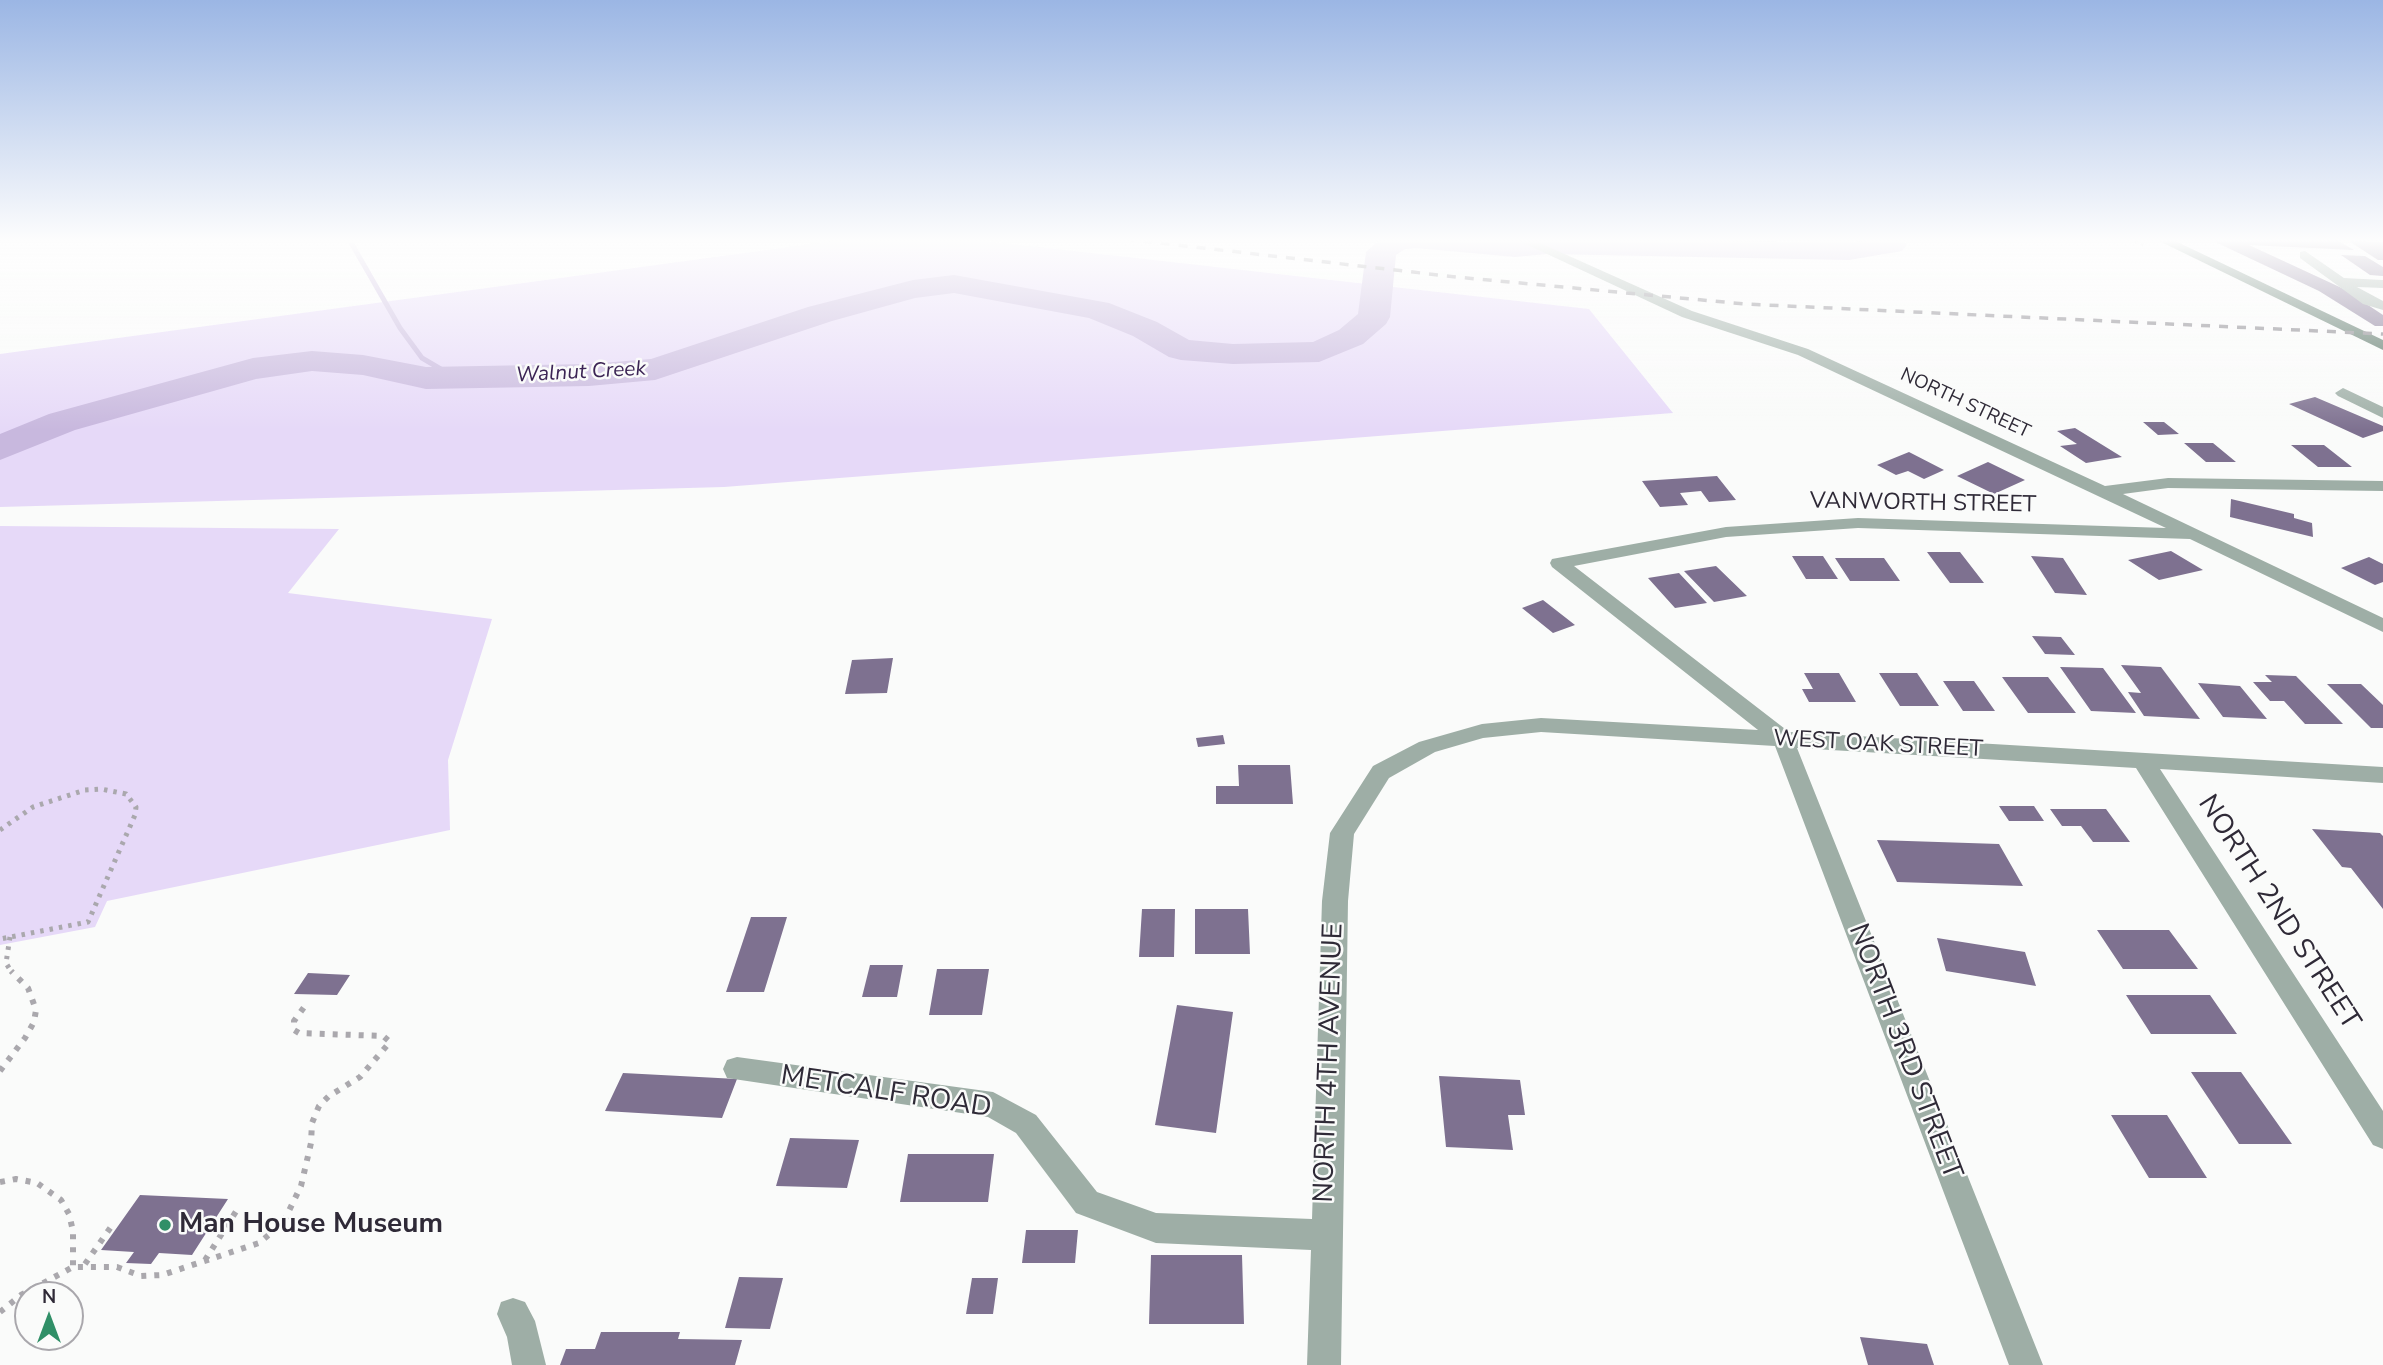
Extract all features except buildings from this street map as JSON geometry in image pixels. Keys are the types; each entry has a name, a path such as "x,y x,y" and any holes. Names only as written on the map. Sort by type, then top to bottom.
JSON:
{"main road":[{"path":"2293,303 2383,346"}],"street":[{"name":"NORTH STREET","path":"1661,303 1687,314 1803,352 2196,535 2383,626"},
{"path":"2343,393 2383,413"},
{"path":"2102,492 2168,483 2383,485"},
{"name":"VANWORTH STREET","path":"1783,739 1559,563 1726,532 1858,523 2196,535"},
{"name":"WEST OAK STREET","path":"1381,772 1427,747 1482,731 1541,725 2383,775"},
{"name":"NORTH 3RD STREET","path":"1783,739 2026,1365"},
{"name":"NORTH 2ND STREET","path":"2142,760 2383,1136"},
{"name":"NORTH 4TH AVENUE","path":"1324,1365 1335,901 1342,833 1381,772"},
{"name":"METCALF ROAD","path":"737,1069 993,1105 1026,1124 1087,1203 1156,1228 1325,1235"},
{"path":"513,1314 523,1333 528,1365"}],"path":[{"path":"0,830 33,807 85,790 101,789 126,794 136,807 135,815 88,922 0,939"},
{"path":"0,1071 25,1038 34,1022 36,1010 28,988 11,972 6,963 10,937"},
{"path":"0,1312 21,1295 73,1267 117,1267 141,1276 162,1275 259,1242 283,1223 301,1186 312,1123 319,1106 329,1096 360,1076 389,1046 388,1038 383,1036 299,1033 294,1030 294,1021 307,1003"},
{"path":"0,1182 16,1179 37,1183 61,1200 69,1214 73,1231 73,1267"},
{"path":"204,1261 237,1210"},
{"path":"85,1265 113,1224"}],"shaded area":[{"path":"378,303 1533,303 1589,309 1673,413 724,487 0,507 0,354"},
{"path":"0,526 339,529 288,593 492,619 448,760 450,830 107,901 95,927 0,945"}],"waterway":[{"path":"386,303 422,358 456,378"},
{"name":"Walnut Creek","path":"0,448 62,422 253,369 312,361 363,365 426,378 589,375 655,369 862,303"},
{"name":"Walnut Creek","path":"1057,303 1097,310 1145,329 1181,350 1233,354 1319,352 1351,337 1374,317 1376,303"}],"railway":[{"path":"1731,303 2383,334"}],"place":[{"name":"Man House Museum","path":"165,1225"}]}
